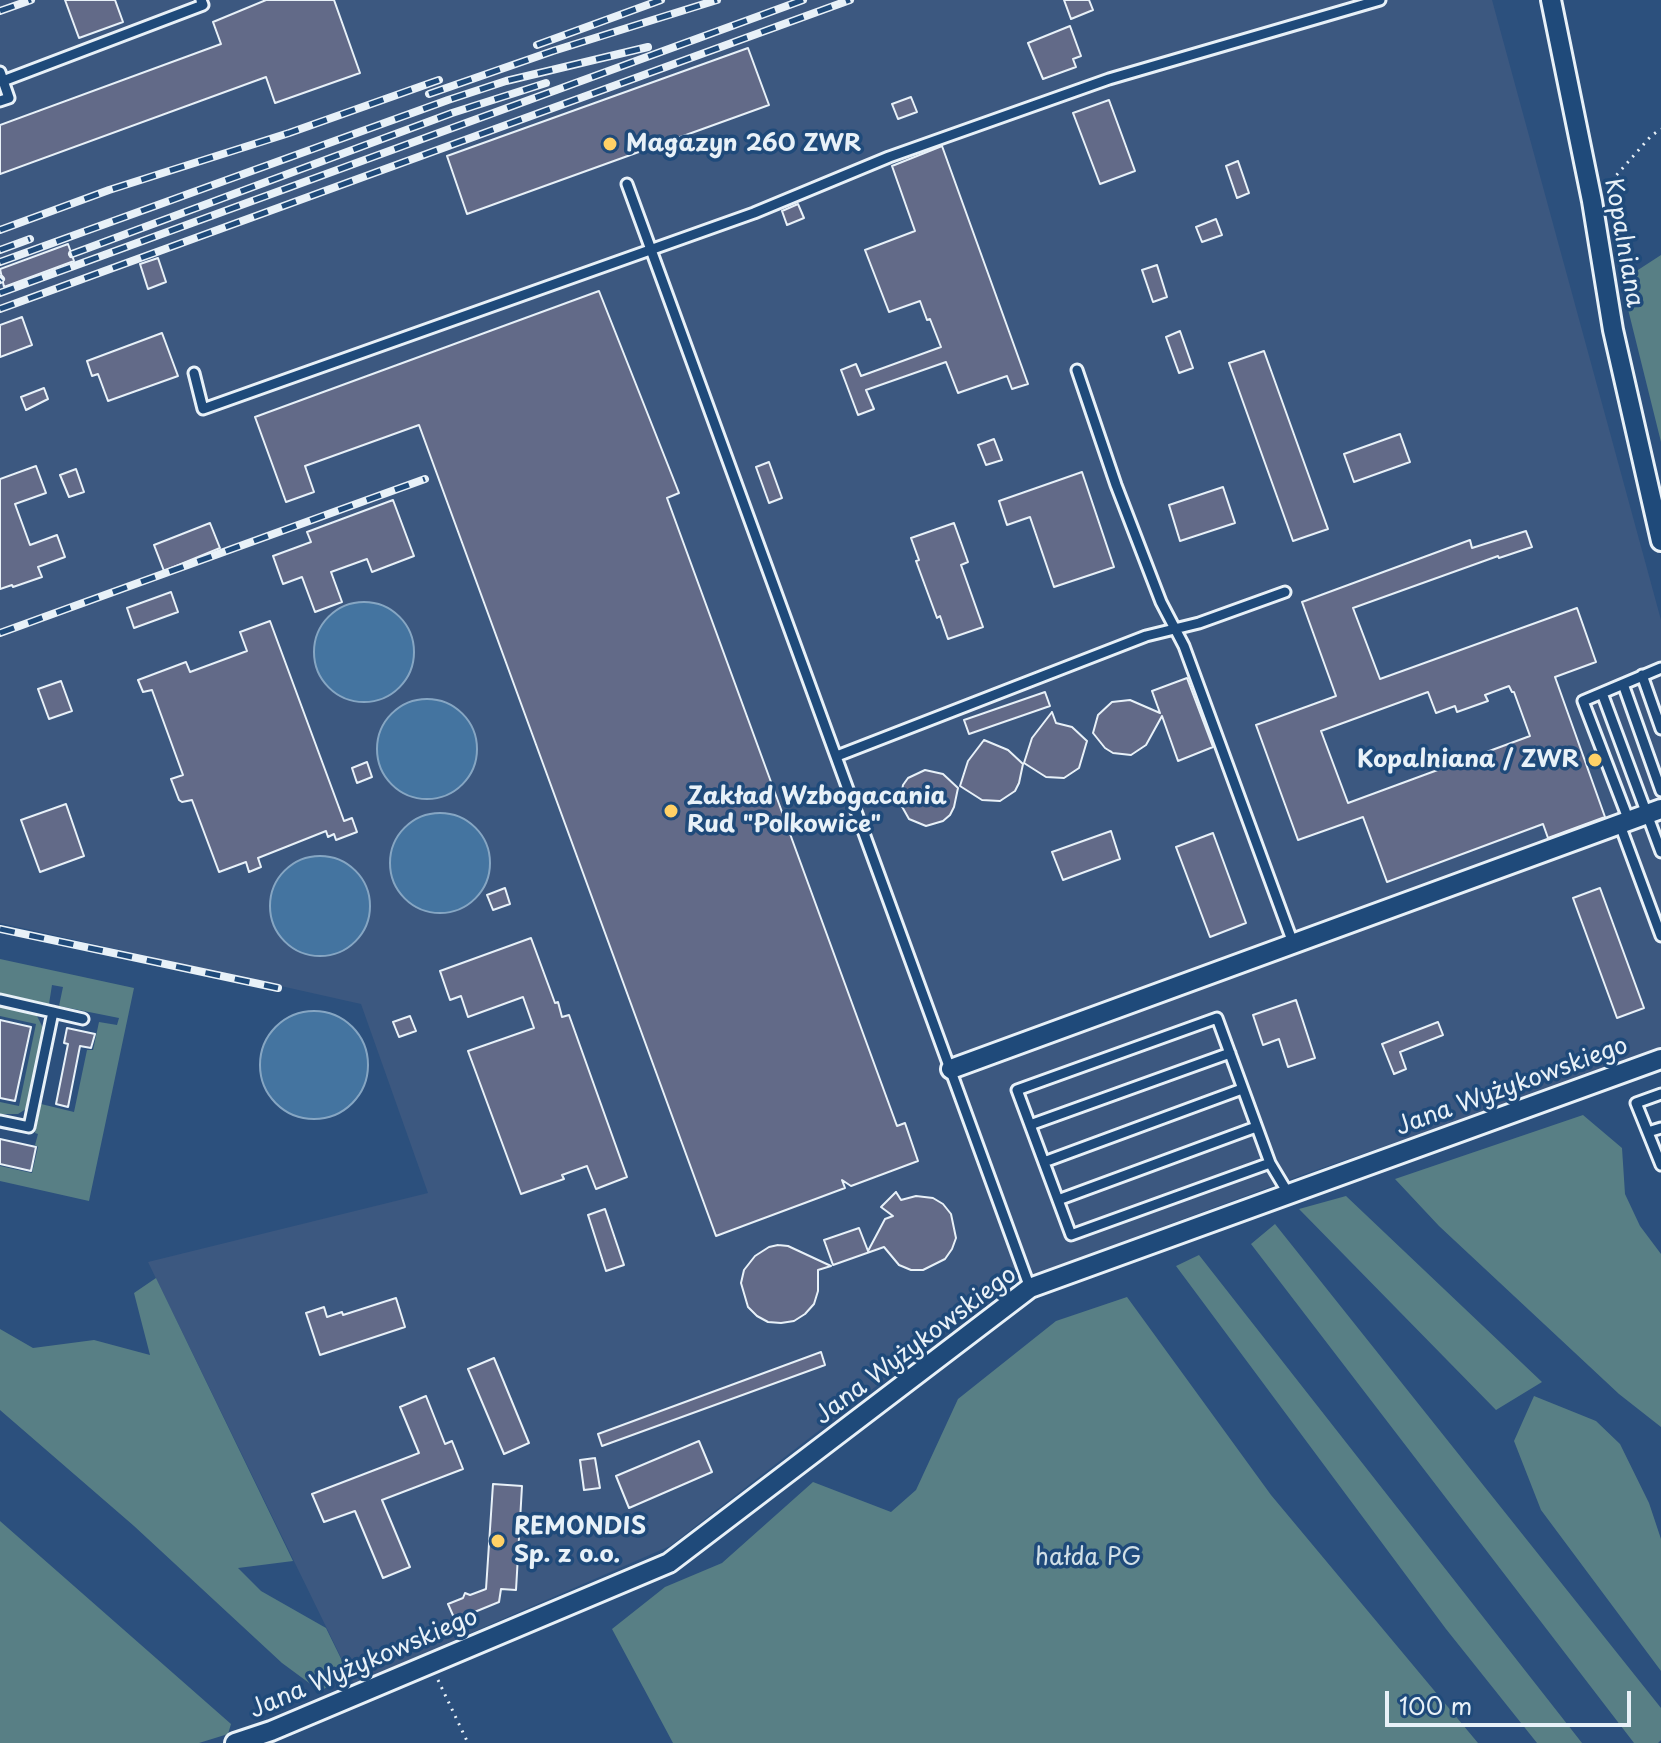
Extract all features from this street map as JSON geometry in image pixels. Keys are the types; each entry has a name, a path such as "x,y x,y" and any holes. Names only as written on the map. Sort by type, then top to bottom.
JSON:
{"street":[{"name":"Kopalniana","path":"1551,0 1592,201 1613,330 1661,541"},
{"path":"951,1069 1639,817"},
{"name":"Jana Wyżykowskiego","path":"235,1743 271,1731 669,1563 1030,1288 1661,1059"}],"lane":[{"path":"0,101 9,98 2,77 203,5 201,0"},
{"path":"194,373 203,409 754,213 889,157 1109,79 1380,0"},
{"path":"627,184 1030,1288"},
{"path":"1077,370 1116,485 1173,628 1184,646 1293,943"},
{"path":"837,756 1146,636 1199,623 1285,592"},
{"path":"1661,668 1583,701 1639,817 1661,852"},
{"path":"1642,675 1661,729"},
{"path":"1623,684 1661,791"},
{"path":"1602,693 1639,817 1661,936"},
{"path":"0,1000 83,1019"},
{"path":"0,1121 29,1127 53,1012"},
{"path":"1270,1163 1071,1235 1017,1090 1217,1018 1270,1163 1288,1193"},
{"path":"1030,1125 1230,1053"},
{"path":"1044,1162 1242,1089"},
{"path":"1661,1094 1636,1103 1661,1164"},
{"path":"1058,1200 1256,1127"},
{"path":"1648,1132 1661,1128"}],"path":[{"path":"1592,201 1661,129"},
{"path":"429,1662 468,1743"}],"shaded area":[{"path":"0,0 1492,0 1661,620 1661,1050 1305,1174 1008,1284 670,1546 354,1684 148,1262 428,1193 361,1004 0,923"},
{"path":"364,602 383,606 399,617 410,633 414,652 410,671 399,687 383,698 364,702 345,698 329,687 318,671 314,652 318,633 329,617 345,606"},
{"path":"427,699 446,703 462,714 473,730 477,749 473,768 462,784 446,795 427,799 408,795 392,784 381,768 377,749 381,730 392,714 408,703"},
{"path":"440,813 459,817 475,828 486,844 490,863 486,882 475,898 459,909 440,913 421,909 405,898 394,882 390,863 394,844 405,828 421,817"},
{"path":"320,856 339,860 355,871 366,887 370,906 366,925 355,941 339,952 320,956 301,952 285,941 274,925 270,906 274,887 285,871 301,860"},
{"path":"314,1011 335,1015 352,1027 364,1044 368,1065 364,1086 352,1103 335,1115 314,1119 293,1115 276,1103 264,1086 260,1065 264,1044 276,1027 293,1015"}],"green space":[{"path":"1661,255 1661,442 1621,281"},
{"path":"0,959 134,988 89,1201 0,1181 0,1166 32,1173 38,1147 35,1145 38,1134 35,1133 41,1104 74,1112 87,1050 93,1050 99,1022 117,1025 119,1018 59,1006 63,987 52,985 49,1004 0,993"},
{"path":"0,1005 36,1014 44,1030 31,1099 26,1109 18,1114 0,1114 0,1102 19,1106 36,1024 0,1016"},
{"path":"1583,1115 1622,1148 1625,1194 1640,1226 1661,1254 1661,1427 1619,1394 1439,1226 1395,1179"},
{"path":"1346,1196 1542,1382 1496,1410 1299,1209"},
{"path":"1275,1224 1661,1708 1661,1740 1658,1743 1634,1743 1251,1244"},
{"path":"1199,1255 1582,1743 1537,1743 1446,1629 1176,1266"},
{"path":"156,1278 293,1561 238,1568 261,1591 326,1628 349,1675 320,1691 282,1663 134,1526 0,1410 0,1329 33,1348 94,1340 150,1355 134,1293"},
{"name":"hałda PG","path":"1127,1297 1271,1495 1478,1743 673,1743 612,1629 665,1587 722,1563 813,1482 891,1512 916,1490 958,1399 1056,1321"},
{"path":"1534,1396 1596,1421 1620,1444 1649,1503 1661,1539 1661,1671 1541,1510 1514,1441"},
{"path":"0,1521 231,1724 228,1734 199,1743 0,1743"}],"building":[{"path":"65,0 115,0 123,22 79,38"},
{"path":"266,0 334,0 360,73 275,103 266,77 0,174 0,125 221,44 213,22"},
{"path":"1064,0 1089,0 1093,10 1071,19"},
{"path":"1070,26 1081,56 1073,59 1076,67 1043,79 1028,43"},
{"path":"748,48 769,105 467,214 447,156"},
{"path":"911,97 917,112 898,119 892,104"},
{"path":"1109,100 1135,171 1100,184 1073,113"},
{"path":"942,146 1028,384 1012,389 1007,376 958,393 946,362 866,390 874,409 858,415 841,370 856,364 861,376 941,347 920,301 889,312 865,250 915,231 892,166"},
{"path":"1238,161 1249,193 1237,198 1226,166"},
{"path":"798,204 804,218 787,225 782,211"},
{"path":"1216,219 1222,235 1202,242 1196,227"},
{"path":"68,244 74,261 4,287 0,269"},
{"path":"158,258 166,282 148,289 140,264"},
{"path":"1157,265 1167,297 1153,302 1142,270"},
{"name":"Zakład Wzbogacania Rud \"Polkowice\"","path":"599,291 679,493 667,498 897,1126 905,1123 918,1161 851,1186 842,1180 845,1188 716,1236 419,425 305,466 314,492 286,502 255,417"},
{"path":"22,317 32,345 0,357 0,325"},
{"path":"1180,331 1193,368 1179,373 1166,337"},
{"path":"162,333 178,376 108,401 98,374 92,376 87,361"},
{"path":"1264,351 1328,529 1293,541 1229,363"},
{"path":"44,388 48,399 26,410 21,397"},
{"path":"1400,434 1410,462 1354,482 1344,454"},
{"path":"994,439 1002,460 986,465 978,445"},
{"path":"769,462 782,498 769,503 756,467"},
{"path":"36,466 46,493 15,504 30,545 57,535 65,557 38,567 42,577 0,589 0,479"},
{"path":"76,469 84,492 69,497 60,475"},
{"path":"1082,472 1114,567 1054,587 1030,517 1007,525 999,501"},
{"path":"1223,487 1235,523 1180,541 1169,505"},
{"path":"393,500 414,556 372,572 367,559 331,572 342,602 315,612 302,577 283,584 273,556 311,542 307,532"},
{"path":"210,523 220,548 164,571 154,545"},
{"path":"954,523 968,562 961,565 983,627 948,639 916,561 919,560 911,538"},
{"path":"1526,531 1532,547 1498,556 1353,608 1380,679 1577,608 1596,662 1555,677 1605,817 1548,838 1543,824 1387,882 1363,817 1298,840 1256,725 1336,696 1302,602 1470,540 1472,548","holes":["1509,686 1530,736 1348,803 1321,731 1428,692 1436,713 1455,706 1457,712 1488,701 1485,695"]},
{"path":"171,592 178,612 134,628 127,608"},
{"path":"270,621 344,821 352,818 357,832 336,840 334,834 328,837 326,831 258,858 261,867 249,872 246,862 219,872 192,800 179,800 171,779 183,775 152,690 143,692 138,680 186,662 190,672 247,651 240,632"},
{"path":"1187,678 1213,747 1178,761 1162,716 1146,745 1131,755 1113,753 1093,733 1098,715 1112,702 1130,700 1160,713 1152,691"},
{"path":"61,681 72,711 49,719 38,689"},
{"path":"1045,692 1050,706 969,734 964,720"},
{"path":"1052,712 1056,723 1072,727 1087,741 1079,768 1064,778 1046,777 1024,763 1032,738"},
{"path":"984,740 1008,750 1023,764 1015,791 1000,801 982,800 960,786 968,761"},
{"path":"367,762 372,777 357,783 352,768"},
{"path":"925,770 943,774 958,788 950,815 943,821 926,826 909,819 900,803 903,785 908,778"},
{"path":"66,804 84,856 40,872 21,820"},
{"path":"1111,831 1120,859 1063,880 1052,852"},
{"path":"1213,833 1246,923 1210,937 1176,847"},
{"path":"505,888 510,904 493,910 487,895"},
{"path":"1600,888 1644,1008 1617,1018 1573,898"},
{"path":"531,938 555,1003 558,1002 562,1017 569,1015 627,1177 596,1189 587,1166 562,1175 564,1179 521,1194 468,1051 534,1028 523,997 468,1017 461,996 450,1000 440,971"},
{"path":"1296,1000 1315,1058 1288,1067 1279,1039 1263,1045 1253,1015"},
{"path":"410,1016 416,1031 399,1037 393,1022"},
{"path":"0,1020 31,1027 15,1101 0,1098"},
{"path":"1438,1022 1443,1035 1400,1052 1406,1069 1394,1074 1382,1044"},
{"path":"67,1028 95,1034 91,1048 80,1046 68,1107 56,1104 68,1044 64,1043"},
{"path":"0,1139 36,1147 31,1171 0,1164"},
{"path":"896,1192 901,1200 916,1196 933,1198 951,1214 956,1238 945,1259 923,1270 911,1270 899,1265 884,1247 833,1265 824,1240 859,1228 868,1251 885,1219 893,1216 881,1207"},
{"path":"605,1209 624,1265 606,1271 588,1215"},
{"path":"778,1245 788,1246 831,1266 818,1270 818,1291 814,1304 794,1321 781,1323 768,1322 748,1307 741,1283 744,1270 755,1256"},
{"path":"396,1298 405,1327 320,1355 306,1313 324,1307 327,1317 342,1312 343,1315"},
{"path":"821,1352 825,1365 602,1446 598,1434"},
{"path":"494,1358 529,1443 504,1454 468,1369"},
{"path":"426,1396 445,1444 452,1441 463,1469 382,1500 410,1567 383,1578 355,1511 324,1522 312,1494 419,1453 400,1407"},
{"path":"699,1441 712,1472 629,1508 616,1476"},
{"path":"595,1458 600,1488 584,1490 580,1460"},
{"path":"493,1484 522,1486 516,1590 501,1589 499,1602 455,1620 448,1604 463,1598 465,1593 470,1595 486,1589"}],"railway":[{"path":"0,11 31,0"},
{"path":"537,45 661,0"},
{"path":"429,94 553,51 717,0"},
{"path":"0,293 803,0"},
{"path":"0,309 850,0"},
{"path":"0,262 448,100 506,81 648,47"},
{"path":"0,230 109,190 289,133 439,80"},
{"path":"72,254 452,113 546,83"},
{"path":"0,250 30,239"},
{"path":"0,633 425,479"},
{"path":"0,929 278,988"}],"place":[{"name":"Magazyn 260 ZWR","path":"610,144"},
{"name":"Kopalniana / ZWR","path":"1595,760"},
{"name":"Zakład Wzbogacania Rud \"Polkowice\"","path":"671,811"},
{"name":"REMONDIS Sp. z o.o.","path":"498,1541"}]}
